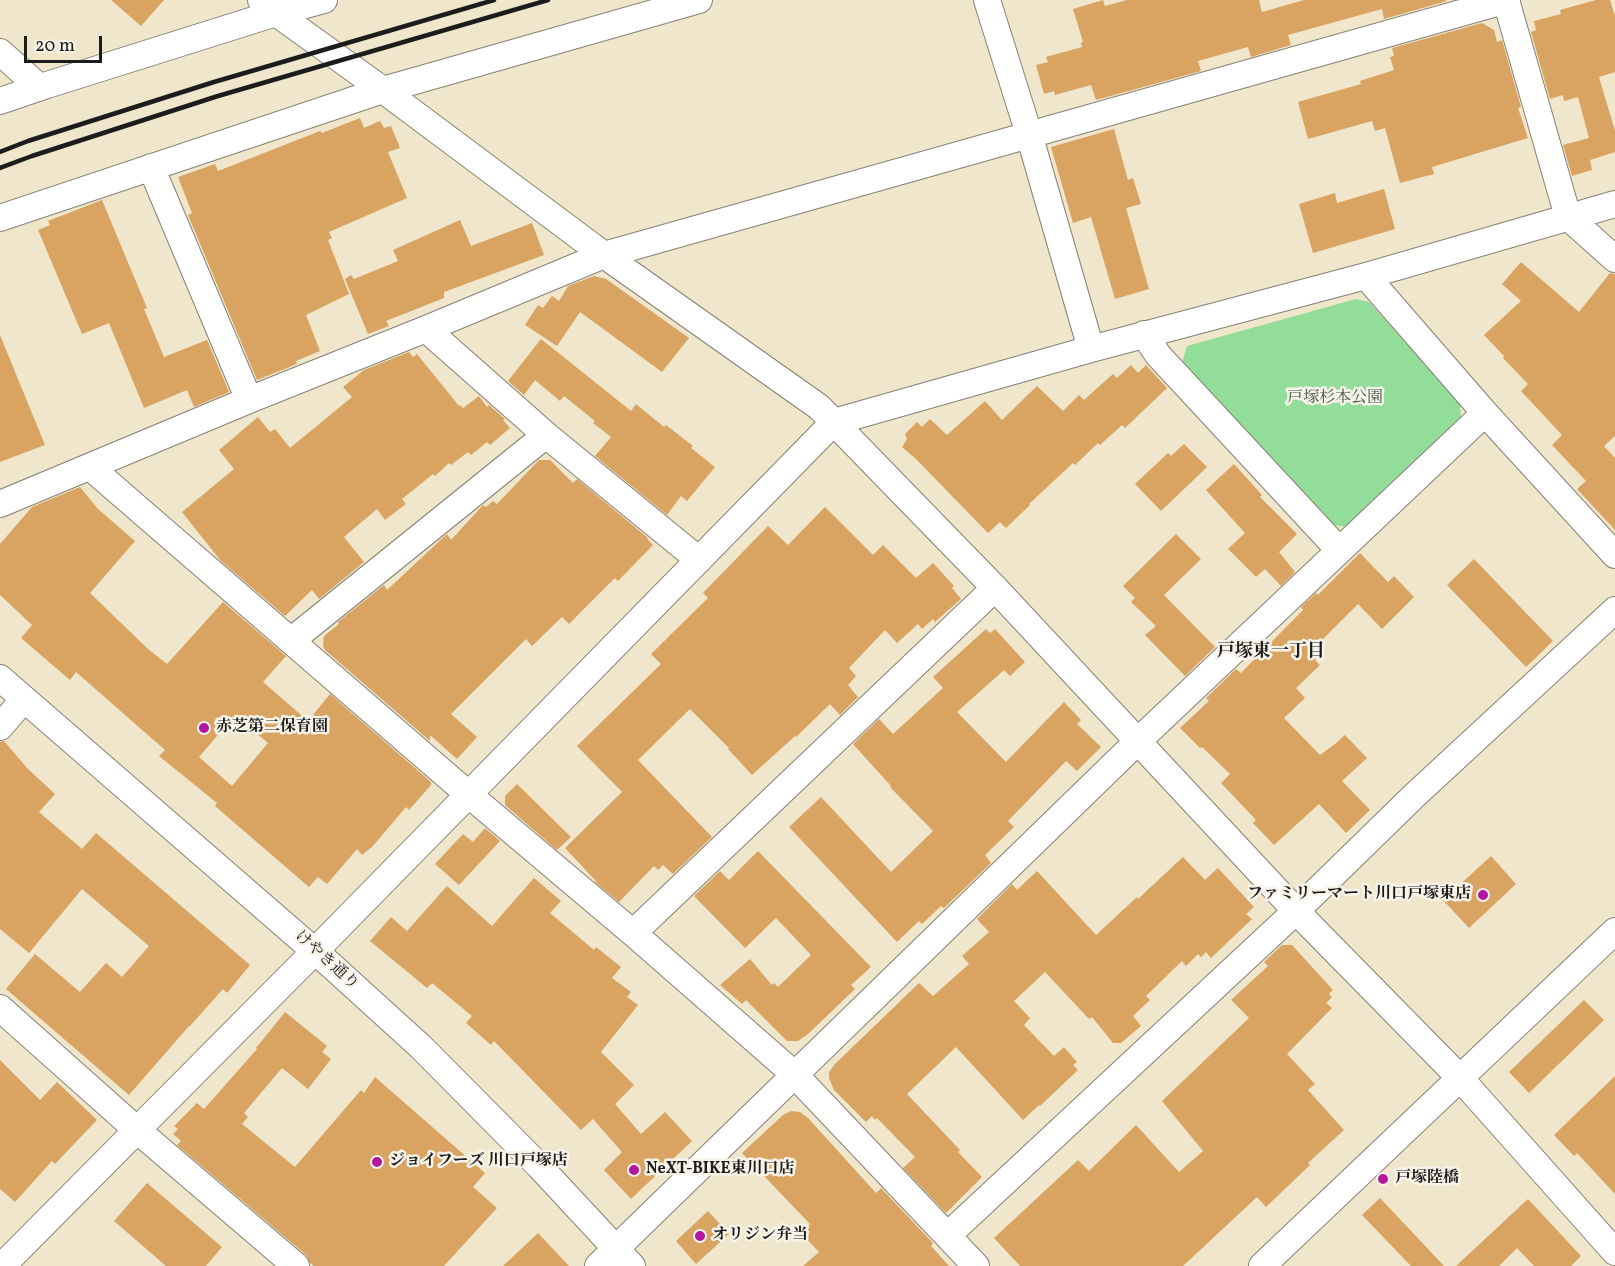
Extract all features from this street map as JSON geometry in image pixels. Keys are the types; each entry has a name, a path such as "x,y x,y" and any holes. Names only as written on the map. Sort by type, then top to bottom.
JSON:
{"street":[{"path":"0,101 268,6 324,0"},
{"path":"0,218 383,90 699,0"},
{"path":"987,0 1029,134 1091,349"},
{"path":"0,504 603,255 1506,0 1568,217 1615,259"},
{"path":"268,6 603,255 819,407 995,588 1296,911 1460,1078 1615,1252"},
{"path":"0,52 39,87"},
{"path":"151,167 249,400"},
{"path":"2,1266 834,422 1144,334 1366,276 1615,204"},
{"path":"1366,276 1485,413 1615,555"},
{"path":"426,329 546,435 699,560"},
{"path":"1144,334 1158,355 1339,550"},
{"path":"615,1260 794,1074 1138,741 1485,413"},
{"path":"292,640 546,435"},
{"path":"90,467 794,1074 976,1266"},
{"path":"633,933 995,588"},
{"path":"948,1236 1296,911 1415,795 1615,610"},
{"name":"けやき通り","path":"0,678 315,951 421,1047 532,1159 615,1260"},
{"path":"0,727 24,699"},
{"path":"1262,1266 1615,931"},
{"path":"0,1008 136,1130 296,1266"}],"green space":[{"name":"戸塚杉本公園","path":"1356,299 1369,302 1460,402 1461,420 1350,527 1329,525 1181,366 1187,346"}],"building":[{"path":"111,0 164,0 141,26"},
{"path":"1103,0 1105,6 1127,0 1259,0 1262,12 1304,0 1447,1 1384,19 1382,9 1288,35 1291,45 1251,57 1248,47 1198,61 1201,71 1096,100 1091,85 1055,95 1054,91 1044,94 1036,65 1048,62 1046,57 1082,47 1081,42 1083,42 1073,9"},
{"path":"1596,0 1610,0 1615,16 1615,72 1599,77 1615,131 1615,152 1590,160 1592,170 1572,176 1563,145 1589,138 1578,97 1564,101 1563,95 1550,99 1531,32 1536,30 1534,21 1561,14 1560,10"},
{"path":"1482,23 1494,30 1497,42 1502,40 1521,107 1518,108 1528,138 1432,167 1434,174 1400,183 1385,128 1375,131 1372,121 1308,139 1298,102 1361,84 1360,81 1394,70 1390,57 1394,56 1392,48"},
{"path":"360,118 364,128 380,121 384,128 391,126 400,148 388,152 407,198 329,232 332,238 328,240 349,294 306,315 320,351 296,361 297,364 257,380 188,215 192,213 178,177 215,164 218,171 320,131 322,133"},
{"path":"1114,129 1128,180 1133,178 1141,204 1126,208 1149,289 1115,299 1091,217 1073,223 1051,147"},
{"path":"1384,189 1395,229 1313,253 1299,204 1335,193 1337,203"},
{"path":"102,200 147,308 144,309 164,357 207,340 229,392 194,407 187,390 144,408 109,323 82,334 38,230 50,225 48,221"},
{"path":"460,220 471,246 532,223 544,255 444,292 444,298 386,321 389,326 368,334 345,279 351,275 354,279 398,261 393,250"},
{"path":"1521,262 1579,312 1610,273 1615,274 1615,436 1604,446 1615,458 1615,530 1577,489 1586,481 1552,445 1562,435 1521,391 1528,384 1484,335 1521,301 1502,284"},
{"path":"594,276 606,279 689,338 662,372 580,312 557,346 525,325 538,305 543,308 552,296 559,301 568,286"},
{"path":"0,335 45,445 0,462"},
{"path":"541,339 631,411 636,404 664,427 666,425 715,467 687,501 681,496 667,515 595,456 611,437 593,423 595,421 564,396 560,401 535,380 524,395 508,381"},
{"path":"409,352 413,357 417,354 459,406 463,408 479,396 487,407 489,405 505,419 503,420 510,428 490,445 487,442 471,455 468,452 451,465 449,463 435,476 433,474 402,499 406,504 385,520 377,509 344,537 364,562 319,599 312,590 285,616 221,561 182,512 234,469 219,450 258,417 270,432 275,429 290,448 352,397 343,387 364,370"},
{"path":"1131,365 1138,373 1146,365 1167,388 1125,428 1122,425 1100,445 1098,443 1075,465 1073,463 1006,528 1000,522 988,533 902,447 907,439 905,434 917,422 922,427 930,419 947,435 985,401 1002,420 1037,386 1063,411 1079,395 1084,400 1113,374 1117,378"},
{"path":"1184,444 1207,467 1161,511 1135,484 1168,453 1171,456"},
{"path":"539,460 550,460 573,483 577,479 648,538 653,545 618,581 615,578 569,624 562,617 532,646 526,639 451,714 477,737 457,759 430,735 430,741 325,650 324,636 384,585 387,590 447,534 451,540 483,505 486,507 493,501 497,504"},
{"path":"1234,464 1262,495 1260,497 1297,534 1279,552 1295,572 1281,586 1265,569 1256,577 1228,549 1245,533 1206,490"},
{"path":"80,487 98,509 135,541 90,593 148,649 167,664 223,602 286,656 263,682 308,721 330,694 431,782 431,785 409,810 406,807 372,847 362,855 357,849 327,884 318,877 309,887 215,806 217,803 159,756 165,750 76,672 70,680 21,638 32,625 0,595 0,544 32,507","holes":["235,715 268,743 232,786 199,757"]},
{"path":"825,507 873,555 883,545 916,578 933,563 954,586 952,588 961,599 935,622 933,619 922,629 918,624 897,643 885,630 849,668 856,676 848,685 858,697 840,715 830,704 752,775 690,709 638,760 712,837 673,874 663,865 658,870 654,866 619,902 595,882 565,848 622,792 577,746 661,664 651,654 708,598 703,593 768,526 788,545"},
{"path":"1176,534 1201,559 1164,595 1215,647 1185,676 1145,635 1156,626 1131,602 1135,598 1123,586"},
{"path":"1360,553 1388,582 1394,576 1414,597 1382,629 1358,604 1318,644 1325,651 1315,660 1320,665 1296,688 1305,698 1284,718 1320,755 1345,735 1367,758 1342,781 1370,810 1346,833 1319,804 1274,845 1253,823 1256,820 1221,783 1230,774 1180,728 1209,701 1206,698 1236,669 1241,673 1303,610 1301,607 1316,593 1318,595"},
{"path":"1474,559 1553,641 1526,667 1447,585"},
{"path":"986,629 990,633 995,629 1025,662 1010,676 1004,670 957,712 1006,762 1064,702 1081,720 1077,724 1101,747 1077,771 1066,761 1008,821 1014,827 985,855 991,863 944,908 941,906 922,924 919,921 897,942 789,827 821,797 891,872 933,831 890,787 853,744 879,719 893,734 943,688 933,677"},
{"path":"4,741 27,768 55,794 39,812 82,849 96,833 250,965 227,993 223,989 129,1095 6,989 35,954 80,992 106,963 122,977 149,946 82,889 29,953 0,929 0,742"},
{"path":"517,784 571,837 557,850 505,805 505,796"},
{"path":"485,828 500,841 459,885 435,864 463,834 473,842"},
{"path":"758,851 871,967 851,985 855,989 798,1041 787,1041 746,1000 742,1004 720,985 750,959 772,985 774,983 778,987 811,955 776,918 745,948 694,896 720,871 729,880"},
{"path":"1491,856 1516,884 1469,928 1443,900"},
{"path":"1183,857 1205,880 1218,868 1254,907 1246,914 1252,919 1211,958 1206,952 1201,957 1198,954 1186,966 1182,961 1146,996 1150,1000 1133,1016 1141,1026 1121,1043 1113,1043 1092,1017 1089,1019 1045,972 1014,1001 1030,1018 1024,1025 1054,1056 1064,1047 1077,1062 1073,1065 1078,1070 1040,1106 1023,1120 956,1047 907,1094 982,1177 946,1213 903,1168 915,1157 877,1118 875,1120 872,1116 866,1122 834,1090 829,1072 919,983 933,996 969,964 962,956 989,932 977,919 1012,884 1017,890 1037,871 1096,935"},
{"path":"534,878 561,901 550,913 594,950 596,947 621,967 612,978 631,992 627,997 638,1005 601,1052 634,1085 615,1104 641,1134 665,1112 692,1141 631,1199 604,1170 622,1152 593,1119 581,1130 494,1041 491,1045 466,1023 472,1016 432,983 427,988 370,941 391,917 407,931 447,886 492,926"},
{"path":"1282,945 1292,945 1333,990 1329,994 1332,997 1326,1003 1332,1008 1287,1054 1315,1084 1308,1090 1344,1130 1308,1163 1310,1165 1266,1207 1257,1197 1183,1266 1020,1266 994,1238 1078,1160 1089,1171 1136,1125 1179,1172 1203,1151 1162,1101 1249,1018 1231,1000 1268,966 1264,962"},
{"path":"1584,1000 1604,1020 1529,1093 1509,1072"},
{"path":"285,1012 327,1046 322,1052 331,1059 308,1089 282,1068 244,1113 248,1117 242,1124 295,1167 361,1090 364,1093 375,1077 485,1173 473,1187 497,1208 444,1266 314,1266 306,1255 177,1145 181,1141 173,1134 178,1129 174,1126 197,1103 204,1109 257,1049"},
{"path":"0,1060 40,1100 57,1082 97,1120 55,1164 52,1161 15,1202 0,1189"},
{"path":"1615,1076 1615,1194 1577,1153 1574,1156 1554,1135"},
{"path":"791,1111 800,1112 808,1118 876,1193 881,1188 933,1243 931,1246 949,1266 803,1266 819,1252 801,1233 810,1224 742,1153 783,1115"},
{"path":"147,1183 222,1247 206,1266 166,1266 114,1221"},
{"path":"1380,1198 1444,1266 1411,1266 1362,1215"},
{"path":"1528,1199 1581,1256 1571,1266 1534,1266 1517,1248 1499,1266 1456,1266"},
{"path":"708,1211 729,1234 696,1264 676,1241"},
{"path":"538,1233 569,1266 503,1266"}],"railway":[{"path":"0,152 214,82 494,0"},
{"path":"0,168 218,96 548,0"}],"place":[{"name":"赤芝第二保育園","path":"204,728"},
{"name":"ファミリーマート川口戸塚東店","path":"1483,895"},
{"name":"ジョイフーズ 川口戸塚店","path":"377,1162"},
{"name":"NeXT-BIKE東川口店","path":"634,1170"},
{"name":"戸塚陸橋","path":"1383,1179"},
{"name":"オリジン弁当","path":"700,1236"}],"district":[{"name":"戸塚東一丁目","path":"1271,653"}]}
